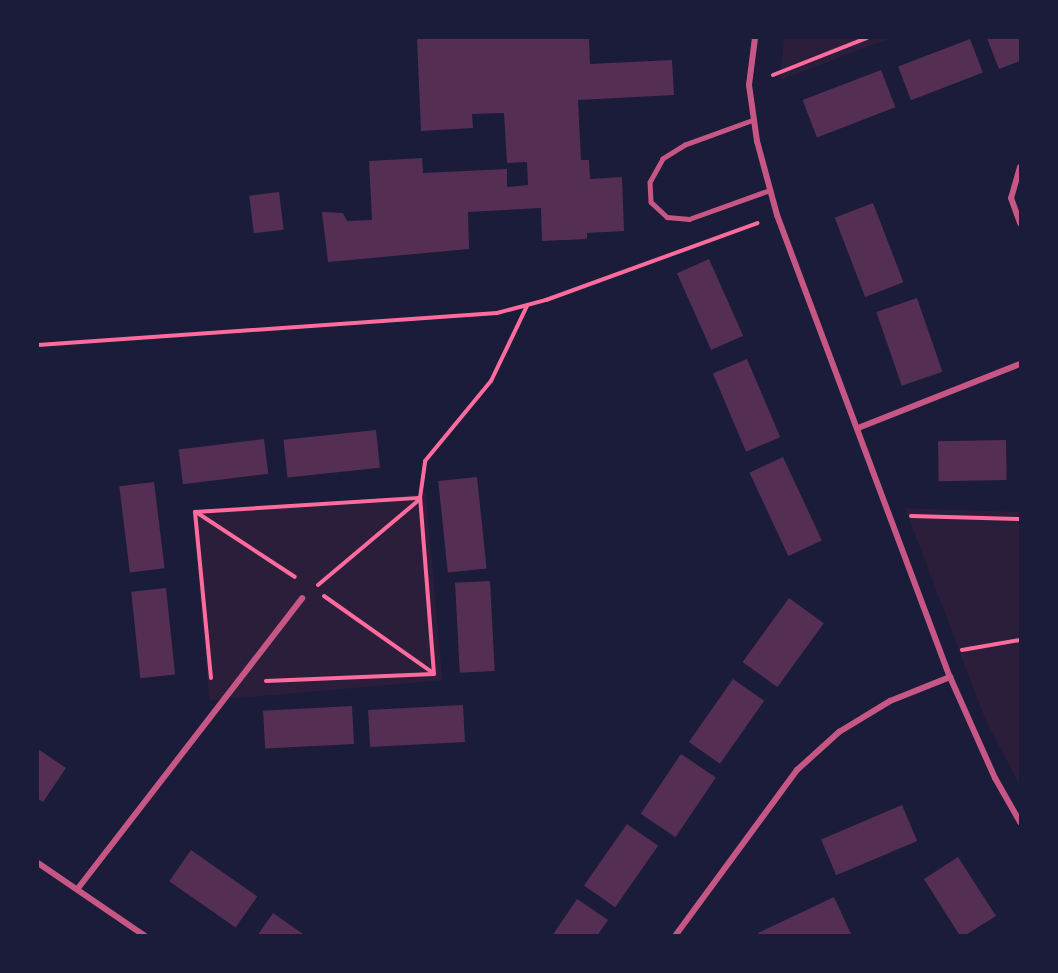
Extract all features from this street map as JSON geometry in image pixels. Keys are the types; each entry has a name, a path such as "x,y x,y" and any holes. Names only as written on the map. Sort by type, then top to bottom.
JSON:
{"street":[{"path":"755,38 749,85 754,120 777,215 950,677 995,778 1020,822"},
{"path":"1020,167 1011,198 1020,223"},
{"path":"858,428 1020,364"},
{"path":"79,887 302,598"},
{"path":"675,936 797,770 839,732 890,701 950,677"},
{"path":"38,863 79,887 145,936"}],"lane":[{"path":"754,120 685,146 663,159 650,182 651,202 667,217 689,219 770,190"}],"path":[{"path":"749,85 867,38"},
{"path":"38,345 486,314 527,305 777,215"},
{"path":"237,683 434,674 420,498 425,461 491,381 527,305"},
{"path":"302,598 420,498"},
{"path":"214,712 195,512 420,498"},
{"path":"890,515 1020,519"},
{"path":"941,654 1020,640"}],"shaded area":[{"path":"784,38 891,38 780,80"},
{"path":"426,494 442,680 209,701 193,514"},
{"path":"905,508 1020,512 1020,786 985,719"}],"building":[{"path":"417,38 589,38 590,64 672,60 674,95 578,100 581,160 589,160 590,179 622,177 624,231 587,233 587,239 542,241 541,208 468,212 469,249 328,262 322,212 343,213 347,221 372,220 369,161 422,158 423,173 507,169 507,187 528,185 527,162 507,163 504,113 472,114 473,128 421,131"},
{"path":"987,38 1020,38 1020,61 999,69"},
{"path":"970,39 983,73 911,100 898,67"},
{"path":"881,70 895,107 817,137 803,100"},
{"path":"279,192 284,230 254,233 249,196"},
{"path":"873,203 903,282 865,297 835,218"},
{"path":"709,259 743,336 711,350 677,273"},
{"path":"917,298 942,372 902,386 876,312"},
{"path":"747,359 780,437 746,452 713,373"},
{"path":"376,430 380,468 287,478 284,440"},
{"path":"264,439 268,474 183,484 179,449"},
{"path":"1006,440 1007,480 939,481 938,441"},
{"path":"783,457 822,540 788,556 749,473"},
{"path":"477,477 487,568 448,573 438,481"},
{"path":"154,482 165,568 130,573 119,486"},
{"path":"490,581 495,671 460,673 455,583"},
{"path":"166,588 175,675 140,678 131,592"},
{"path":"789,598 824,623 777,687 743,662"},
{"path":"733,679 764,701 720,764 689,742"},
{"path":"463,705 465,742 370,747 368,710"},
{"path":"352,706 354,744 265,749 263,711"},
{"path":"38,749 66,768 43,802 38,799"},
{"path":"681,754 716,777 676,837 641,814"},
{"path":"902,805 917,841 836,875 821,839"},
{"path":"627,824 658,846 615,907 584,885"},
{"path":"191,850 257,896 236,928 169,881"},
{"path":"958,857 996,916 964,936 960,936 924,879"},
{"path":"834,897 851,934 759,936 758,933"},
{"path":"577,899 608,920 597,936 552,936"},
{"path":"273,913 306,936 257,936"}]}
